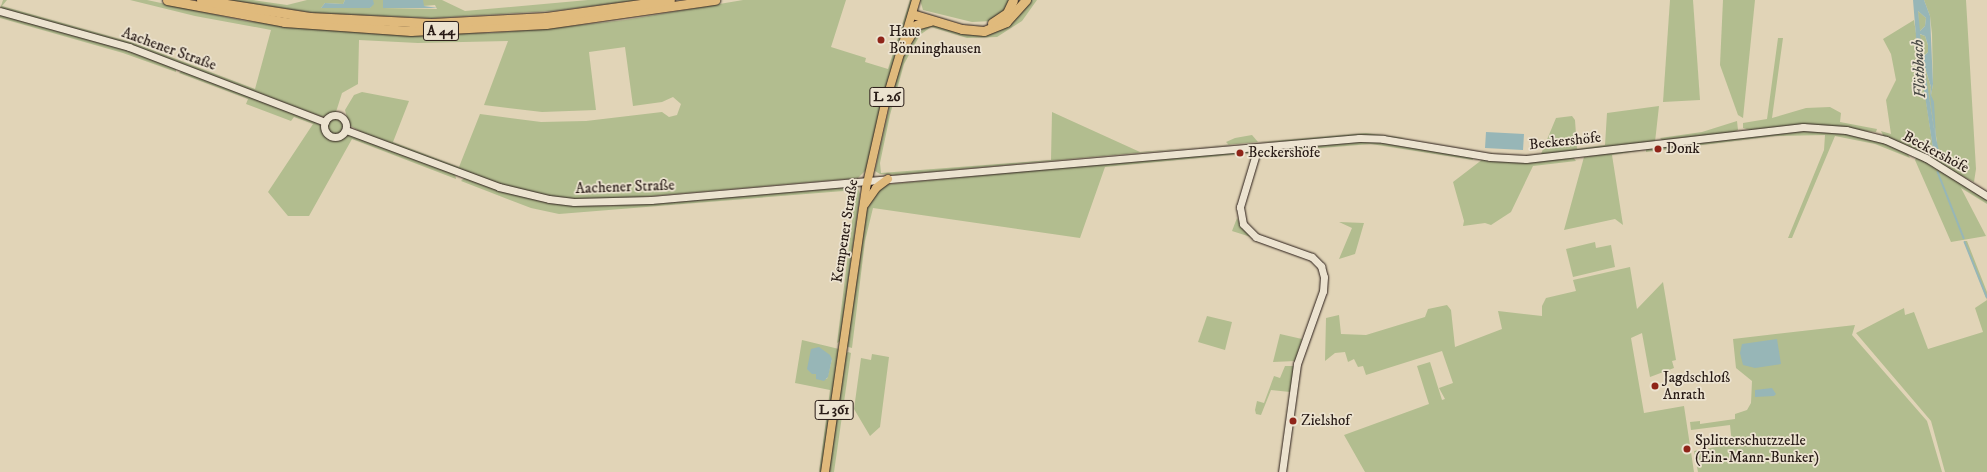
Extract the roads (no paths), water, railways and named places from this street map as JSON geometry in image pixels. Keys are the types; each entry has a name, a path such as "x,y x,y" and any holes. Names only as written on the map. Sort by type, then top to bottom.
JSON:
{"highway":[{"name":"A 44","path":"167,0 284,22 411,31 546,24 715,0"},
{"name":"A 44","path":"201,0 310,17 438,23 546,17 670,0"},
{"path":"914,8 967,24 983,26 1001,19 1013,0"},
{"path":"914,8 932,21 967,30 988,30 1008,21 1026,0"},
{"path":"900,52 916,25 932,21"}],"main road":[{"name":"Kempener Straße","path":"825,472 861,212 867,181 900,52 914,8"},
{"name":"L 361","path":"861,212 875,189 888,179"}],"street":[{"name":"Aachener Straße","path":"0,11 129,47 325,122"},
{"path":"339,115 345,119 346,130 341,136 333,137 325,130 325,122 329,116 339,115"},
{"name":"Beckershöfe","path":"867,181 1370,138 1488,157 1526,159 1762,130 1822,128 1860,133 1901,146 1934,163 1987,196"},
{"name":"Aachener Straße","path":"346,130 499,187 549,199 574,202 658,200 867,181"},
{"path":"1258,147 1240,207 1243,224 1256,237 1312,257 1321,266 1324,279 1297,364 1282,472"}],"water":[{"path":"345,0 373,0 374,4 370,8 321,8 325,3 343,4"},
{"path":"383,0 423,0 424,6 438,8 383,8"},
{"path":"1913,0 1924,0 1930,16 1933,84 1931,95 1934,102 1936,138 1941,159 1934,155 1916,37","holes":["1918,11 1926,18 1925,26 1920,31","1920,34 1925,36 1928,45 1928,52 1923,57","1924,64 1931,87 1930,96 1935,135"]},
{"path":"1486,132 1524,134 1523,150 1485,148"},
{"path":"1777,339 1781,364 1755,368 1743,365 1740,353 1742,344"},
{"path":"819,347 830,355 832,359 828,377 824,381 816,379 816,374 812,374 807,369 811,349"},
{"path":"1772,388 1776,394 1774,396 1755,397 1755,390"}],"waterway":[{"name":"Flöthbach","path":"1938,172 1964,238"},
{"name":"Flöthbach","path":"1965,242 1987,297"}],"place":[{"name":"Haus Bönninghausen","path":"881,40"},
{"name":"Donk","path":"1658,149"},
{"name":"Beckershöfe","path":"1240,153"},
{"name":"Jagdschloß Anrath","path":"1655,386"},
{"name":"Zielshof","path":"1293,421"},
{"name":"Splitterschutzzelle (Ein-Mann-Bunker)","path":"1687,449"}]}
